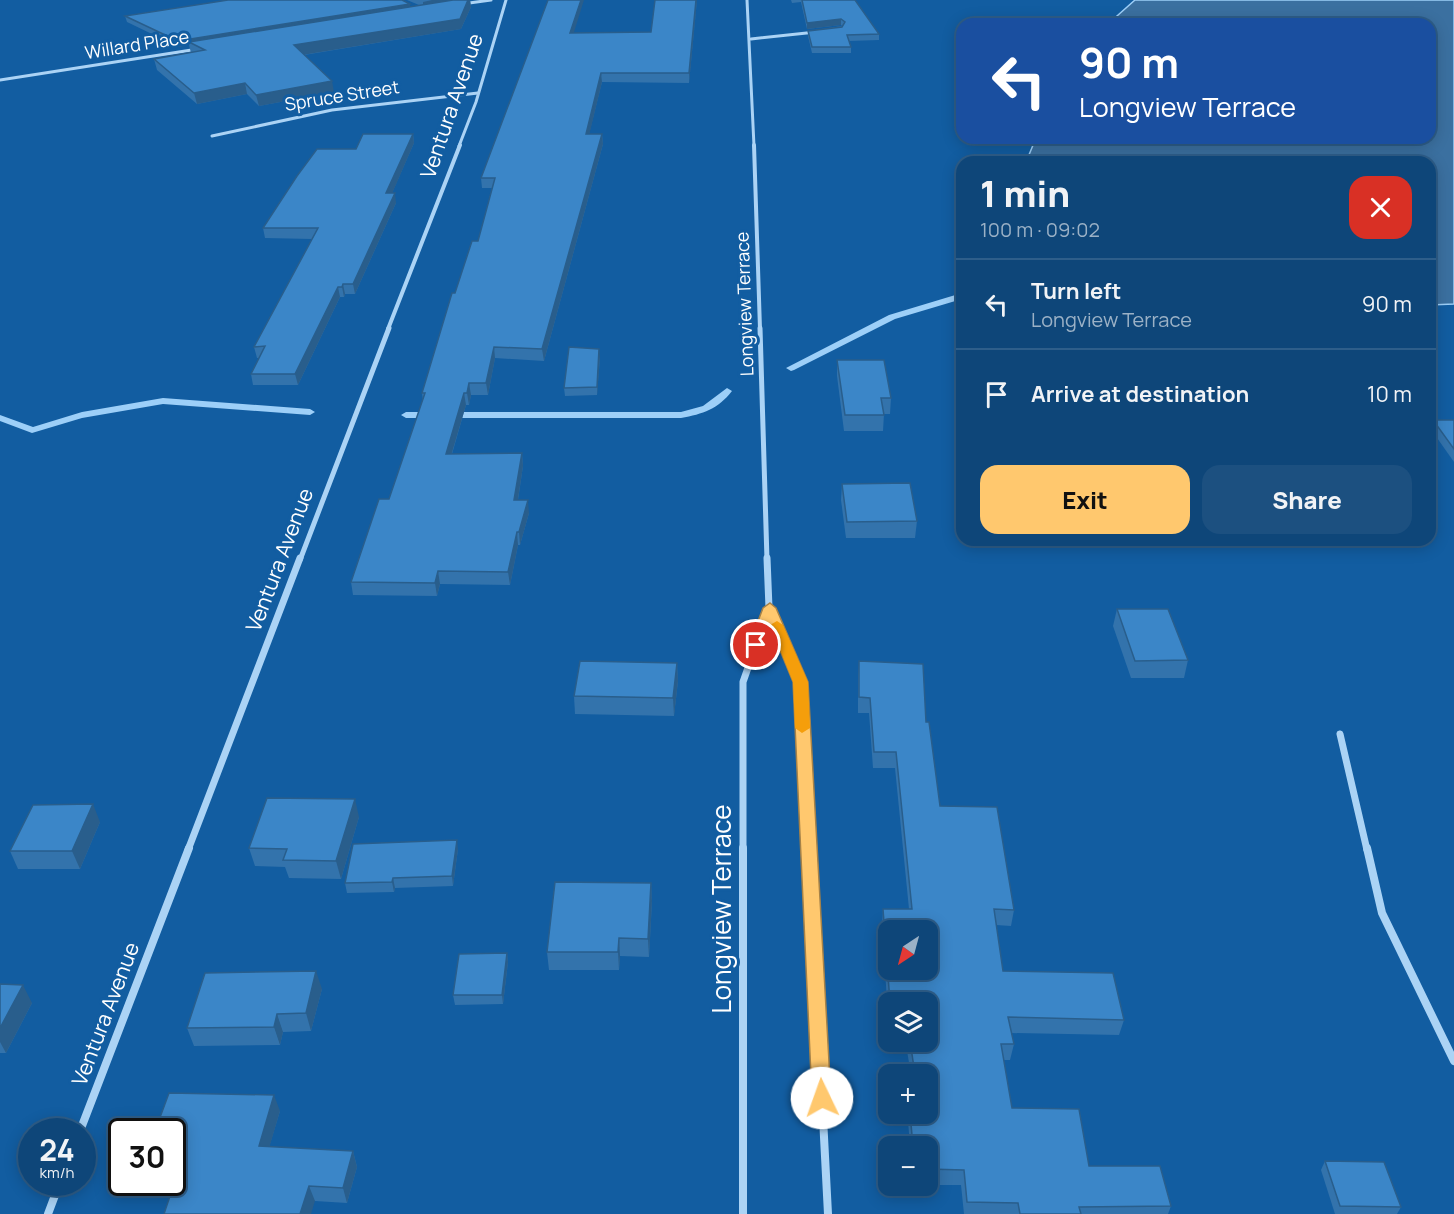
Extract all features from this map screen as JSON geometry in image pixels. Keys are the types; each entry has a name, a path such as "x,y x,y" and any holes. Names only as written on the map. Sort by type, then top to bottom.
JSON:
{"street":[{"path":"456,5 491,0"},
{"name":"Ventura Avenue","path":"85,1118 478,93 506,0"},
{"name":"Longview Terrace","path":"747,0 751,39 770,608 800,682 828,1214"},
{"path":"751,39 818,32"},
{"name":"Willard Place","path":"0,80 200,48"},
{"name":"Spruce Street","path":"212,136 332,110 478,93"},
{"name":"Longview Terrace","path":"743,1214 743,682 770,608"},
{"path":"1340,734 1382,914 1454,1061"},
{"path":"48,1214 55,1196"}],"water":[{"path":"1135,0 1454,0 1454,304 1436,305 1436,156 1028,156 1034,144 1436,144 1436,18 1115,18"}],"building":[{"path":"228,0 402,0 410,4 178,41 125,16"},
{"path":"453,0 468,0 460,19 294,45 332,81 256,95 245,83 194,93 154,59 205,50 189,42"},
{"path":"548,0 581,0 570,33 651,32 655,0 696,0 689,73 601,73 586,134 602,134 542,349 494,347 486,383 469,383 467,393 464,393 446,454 522,453 514,500 528,500 519,532 517,532 508,572 438,571 435,583 351,582 379,499 389,499 425,393 422,393 452,293 455,293 472,241 478,241 495,178 481,178"},
{"path":"802,0 855,0 879,34 847,35 851,47 812,47 808,31 842,27 845,22 841,19 807,23"},
{"path":"363,134 413,134 386,193 395,193 353,284 343,284 342,287 338,287 295,374 251,374 265,346 254,347 318,228 263,228 317,149 356,149"},
{"path":"569,347 599,349 597,387 564,388"},
{"path":"837,360 884,360 891,398 881,398 884,415 845,415"},
{"path":"1436,420 1454,420 1454,449 1436,424"},
{"path":"910,483 917,521 847,522 842,484"},
{"path":"1117,609 1168,609 1188,660 1135,661"},
{"path":"580,661 677,663 673,698 574,696"},
{"path":"859,661 923,664 926,722 929,722 940,806 997,807 1014,910 994,909 1003,971 1113,973 1124,1020 1008,1017 1014,1044 1001,1044 1012,1108 1079,1109 1089,1166 1160,1166 1171,1206 1079,1207 1081,1214 1020,1214 1018,1203 967,1202 964,1170 938,1169 938,1136 912,1136 911,1124 938,1124 938,1064 913,1064 912,1052 938,1052 938,992 889,992 888,980 938,980 938,920 884,920 883,909 912,909 896,752 874,752 870,698 859,697"},
{"path":"267,798 355,799 336,861 283,860 287,849 249,848"},
{"path":"93,804 72,851 10,851 33,805"},
{"path":"457,840 452,876 393,878 392,882 345,883 353,844"},
{"path":"555,882 651,883 648,939 619,938 618,952 547,952"},
{"path":"507,953 502,995 453,995 459,954"},
{"path":"316,971 306,1013 277,1014 274,1027 187,1028 205,973"},
{"path":"0,984 23,985 0,1028"},
{"path":"169,1093 274,1095 259,1146 353,1151 343,1188 309,1186 300,1214 164,1214 170,1196 186,1196 186,1118 160,1118"},
{"path":"1325,1161 1384,1162 1401,1207 1340,1206"}],"waterway":[{"path":"791,368 892,317 956,298"},
{"path":"406,415 681,415 707,408 717,402 727,391"},
{"path":"0,418 32,430 82,415 163,401 310,412"}],"slow traffic":[{"path":"777,625 800,682 802,728"}],"route":[{"path":"756,645 770,608 800,682 822,1098"}]}
